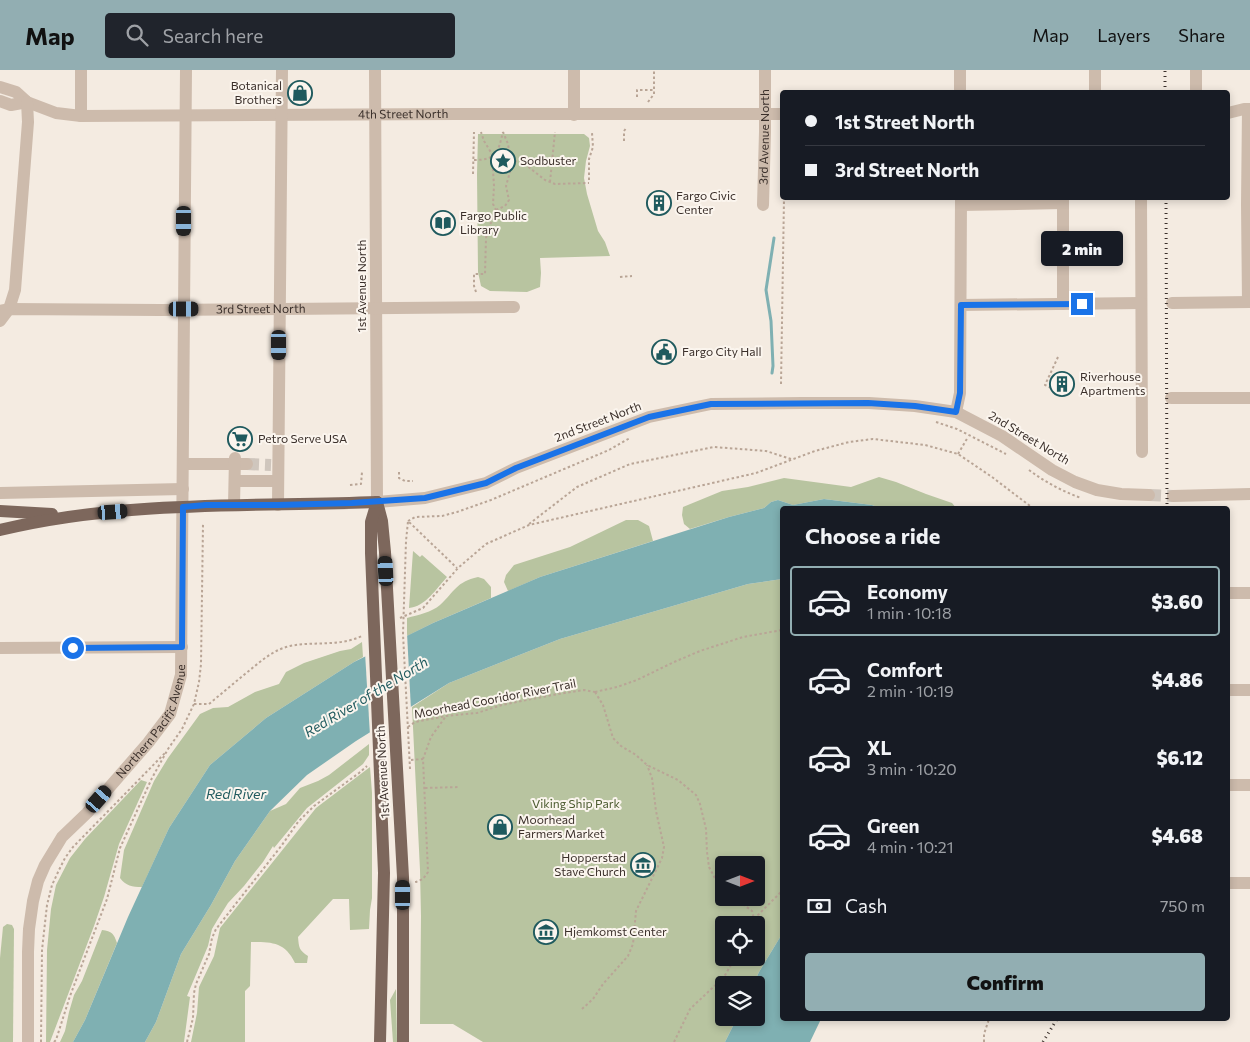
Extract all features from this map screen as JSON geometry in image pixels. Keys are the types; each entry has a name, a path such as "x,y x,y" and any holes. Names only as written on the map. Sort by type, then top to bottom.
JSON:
{"main road":[{"name":"2nd Street North","path":"0,530 72,516 183,507 377,502"},
{"name":"1st Avenue North","path":"377,502 382,521 385,552 409,875 404,1042"},
{"name":"1st Avenue North","path":"377,502 371,522 371,553 384,873 380,1042"},
{"name":"2nd Street North","path":"0,512 72,516"}],"street":[{"path":"81,70 81,116"},
{"name":"Northern Pacific Avenue","path":"28,1042 29,929 38,881 62,836 93,806 148,743 170,714 182,674 186,70"},
{"path":"278,505 278,481 274,460 280,309 282,70"},
{"name":"1st Avenue North","path":"375,70 377,502"},
{"path":"574,70 574,114"},
{"name":"3rd Avenue North","path":"763,205 765,70"},
{"path":"960,70 960,90"},
{"path":"1095,70 1095,90"},
{"path":"1196,70 1196,90"},
{"name":"4th Street North","path":"0,87 16,92 28,102 56,113 81,116 780,114"},
{"name":"4th Street North","path":"0,101 11,105 28,102"},
{"path":"0,321 3,307 15,290 28,102"},
{"path":"1230,105 1247,109"},
{"path":"1230,113 1247,109"},
{"path":"1172,303 1249,302 1247,109"},
{"path":"956,412 960,393 961,201 1063,200 1063,304"},
{"path":"1141,200 1142,452"},
{"path":"961,305 1141,303"},
{"name":"3rd Street North","path":"3,307 184,309 514,307"},
{"path":"1171,398 1250,398"},
{"name":"2nd Street North","path":"377,502 425,498 486,483 516,468 649,417 711,404 868,403 915,406 956,412 1002,436 1052,470 1075,482 1097,490 1122,494 1149,495"},
{"path":"183,464 243,462 235,481 234,505"},
{"path":"235,481 278,481"},
{"path":"0,493 183,489"},
{"path":"1173,496 1250,494"},
{"path":"1230,593 1250,593"},
{"path":"0,648 182,647"},
{"path":"1230,690 1250,690"},
{"path":"1230,785 1250,785"},
{"path":"1230,883 1250,883"}],"path":[{"path":"654,70 654,94"},
{"path":"637,98 637,90 654,90"},
{"path":"474,132 474,174"},
{"path":"476,292 474,274 485,274 486,238 496,210 493,204 492,154 484,141 482,132"},
{"path":"474,160 484,160 492,157 498,151 503,132 508,144 510,158 510,172 506,186 509,200 505,206 496,210"},
{"path":"550,182 556,132"},
{"path":"510,158 526,164 546,180 555,184 589,182 589,159 593,147 592,133"},
{"path":"780,384 784,200"},
{"path":"620,277 632,276"},
{"path":"1058,357 1045,385 1062,393"},
{"path":"935,422 957,429 1008,455"},
{"path":"958,454 969,436"},
{"path":"408,521 415,517 442,516 491,500 609,450 630,438"},
{"path":"396,620 422,608 458,568 486,544 528,525 756,473 815,451 849,442 873,439 925,445 958,454 1030,506"},
{"path":"528,525 576,487 630,464 714,447 766,451 791,459"},
{"path":"1023,465 1047,483 1064,492 1087,500"},
{"path":"350,485 361,484 362,472"},
{"path":"398,472 399,478 405,481 413,481"},
{"path":"408,521 403,634 410,769"},
{"path":"408,521 458,568"},
{"path":"54,1042 107,899 120,848 152,778 182,729 194,704 201,664 203,524"},
{"name":"Moorhead Cooridor River Trail","path":"407,727 415,722 477,712 502,705 584,690 595,692 637,680 674,662 709,649 743,638 780,630"},
{"path":"194,704 209,704 269,654 288,646 329,644 353,640 361,636"},
{"path":"595,692 603,705 613,738 647,765 678,780 696,795 706,829 710,867 715,878"},
{"path":"409,875 416,882 422,879 428,872 423,759 431,737 446,716"},
{"path":"42,1042 42,950 46,912 52,886 69,852 168,749"},
{"path":"187,1042 193,1018 196,984 209,954 216,929 282,846 298,822 314,806 359,773 370,762"},
{"path":"582,1009 593,999 603,984 628,956 633,944 636,911 662,858 664,847 656,811 652,778 647,765"},
{"path":"425,788 460,787"},
{"path":"757,916 780,893"},
{"path":"745,906 752,911 753,916"},
{"path":"674,1042 690,1009 724,977 730,966"},
{"path":"984,1042 984,1034 988,1021"}],"green space":[{"path":"478,134 584,134 589,138 590,146 584,178 598,231 605,242 610,256 540,258 540,287 527,292 490,291 481,286 478,272"},
{"path":"879,477 952,503 954,506 874,506 824,499 793,505 778,500 771,502 764,508 690,529 684,524 682,515 683,507 722,491 784,478 851,487"},
{"path":"626,520 638,520 649,526 653,541 540,577 508,591 504,582 506,575 514,565 570,547"},
{"path":"413,551 420,557 422,555 447,577 425,601 409,608"},
{"path":"478,577 484,579 491,587 491,598 407,636 407,618 425,613 437,607 460,584"},
{"name":"Viking Ship Park","path":"780,579 780,937 765,962 765,916 715,916 715,966 763,966 757,976 715,976 715,1026 733,1026 725,1042 483,1042 453,1024 420,1024 420,870 412,707 449,683 560,639 748,584"},
{"path":"362,642 363,657 266,718 210,765 169,828 142,887 130,886 122,881 120,878 124,850 154,781 200,714 213,708 228,707 255,692 279,684 286,672 304,663 351,649"},
{"path":"369,744 369,755 363,764 307,808 274,848 273,846 263,862 228,903 218,919 212,929 208,946 187,996 190,997 184,1042 145,1042 156,1022 181,954 235,861 270,811 286,804 300,788 329,775"},
{"path":"370,767 372,793 372,898 369,929 350,930 349,899 333,899 298,937 300,948 308,956 307,963 295,963 287,951 272,943 251,942 250,986 245,991 245,1042 191,1042 197,1013 199,987 214,956 220,928 316,808"},
{"path":"141,780 147,782 119,844 94,926 50,1042 46,1042 47,950 51,909 56,885 70,858 85,839"},
{"path":"7,924 12,925 14,929 13,1042 0,1042 0,958 3,927"},
{"path":"102,930 112,934 117,943 85,1020 73,1042 60,1042 65,1031 74,995 82,981"},
{"path":"396,989 397,1042 393,1042 390,1000"}],"water":[{"name":"Red River","path":"824,499 874,506 780,506 780,579 748,584 560,639 449,683 356,741 307,775 270,811 235,861 181,954 156,1022 145,1042 73,1042 85,1020 128,917 169,828 210,765 266,718 354,662 433,623 540,577 729,517 764,508 771,502 778,500 793,505"},
{"path":"780,937 780,1021 820,1021 810,1042 725,1042 733,1026 765,1026 765,976 757,976 763,966 765,966 765,962"}],"pier":[{"path":"407,633 411,710 370,735 365,653"}],"waterway":[{"path":"772,373 771,321 766,290 774,238"}],"tunnel":[{"path":"247,464 271,465"},
{"path":"1149,495 1173,496"}],"railway":[{"path":"1165,70 1165,90"},
{"path":"1166,200 1167,506"},
{"path":"1043,1042 1056,1021"}],"place":[{"name":"Botanical Brothers","path":"300,93"},
{"name":"Sodbuster","path":"503,161"},
{"name":"Fargo Civic Center","path":"659,203"},
{"name":"Fargo Public Library","path":"443,223"},
{"name":"Fargo City Hall","path":"664,352"},
{"name":"Riverhouse Apartments","path":"1062,384"},
{"name":"Petro Serve USA","path":"240,439"},
{"name":"Moorhead Farmers Market","path":"500,827"},
{"name":"Hopperstad Stave Church","path":"643,865"},
{"name":"Hjemkomst Center","path":"546,932"}],"route":[{"path":"73,648 182,647 183,507 352,503 425,498 486,483 516,468 649,417 711,404 868,403 915,406 956,412 960,393 961,305 1082,304"}],"water label":[{"name":"Red River of the North","path":"366,697"}]}
